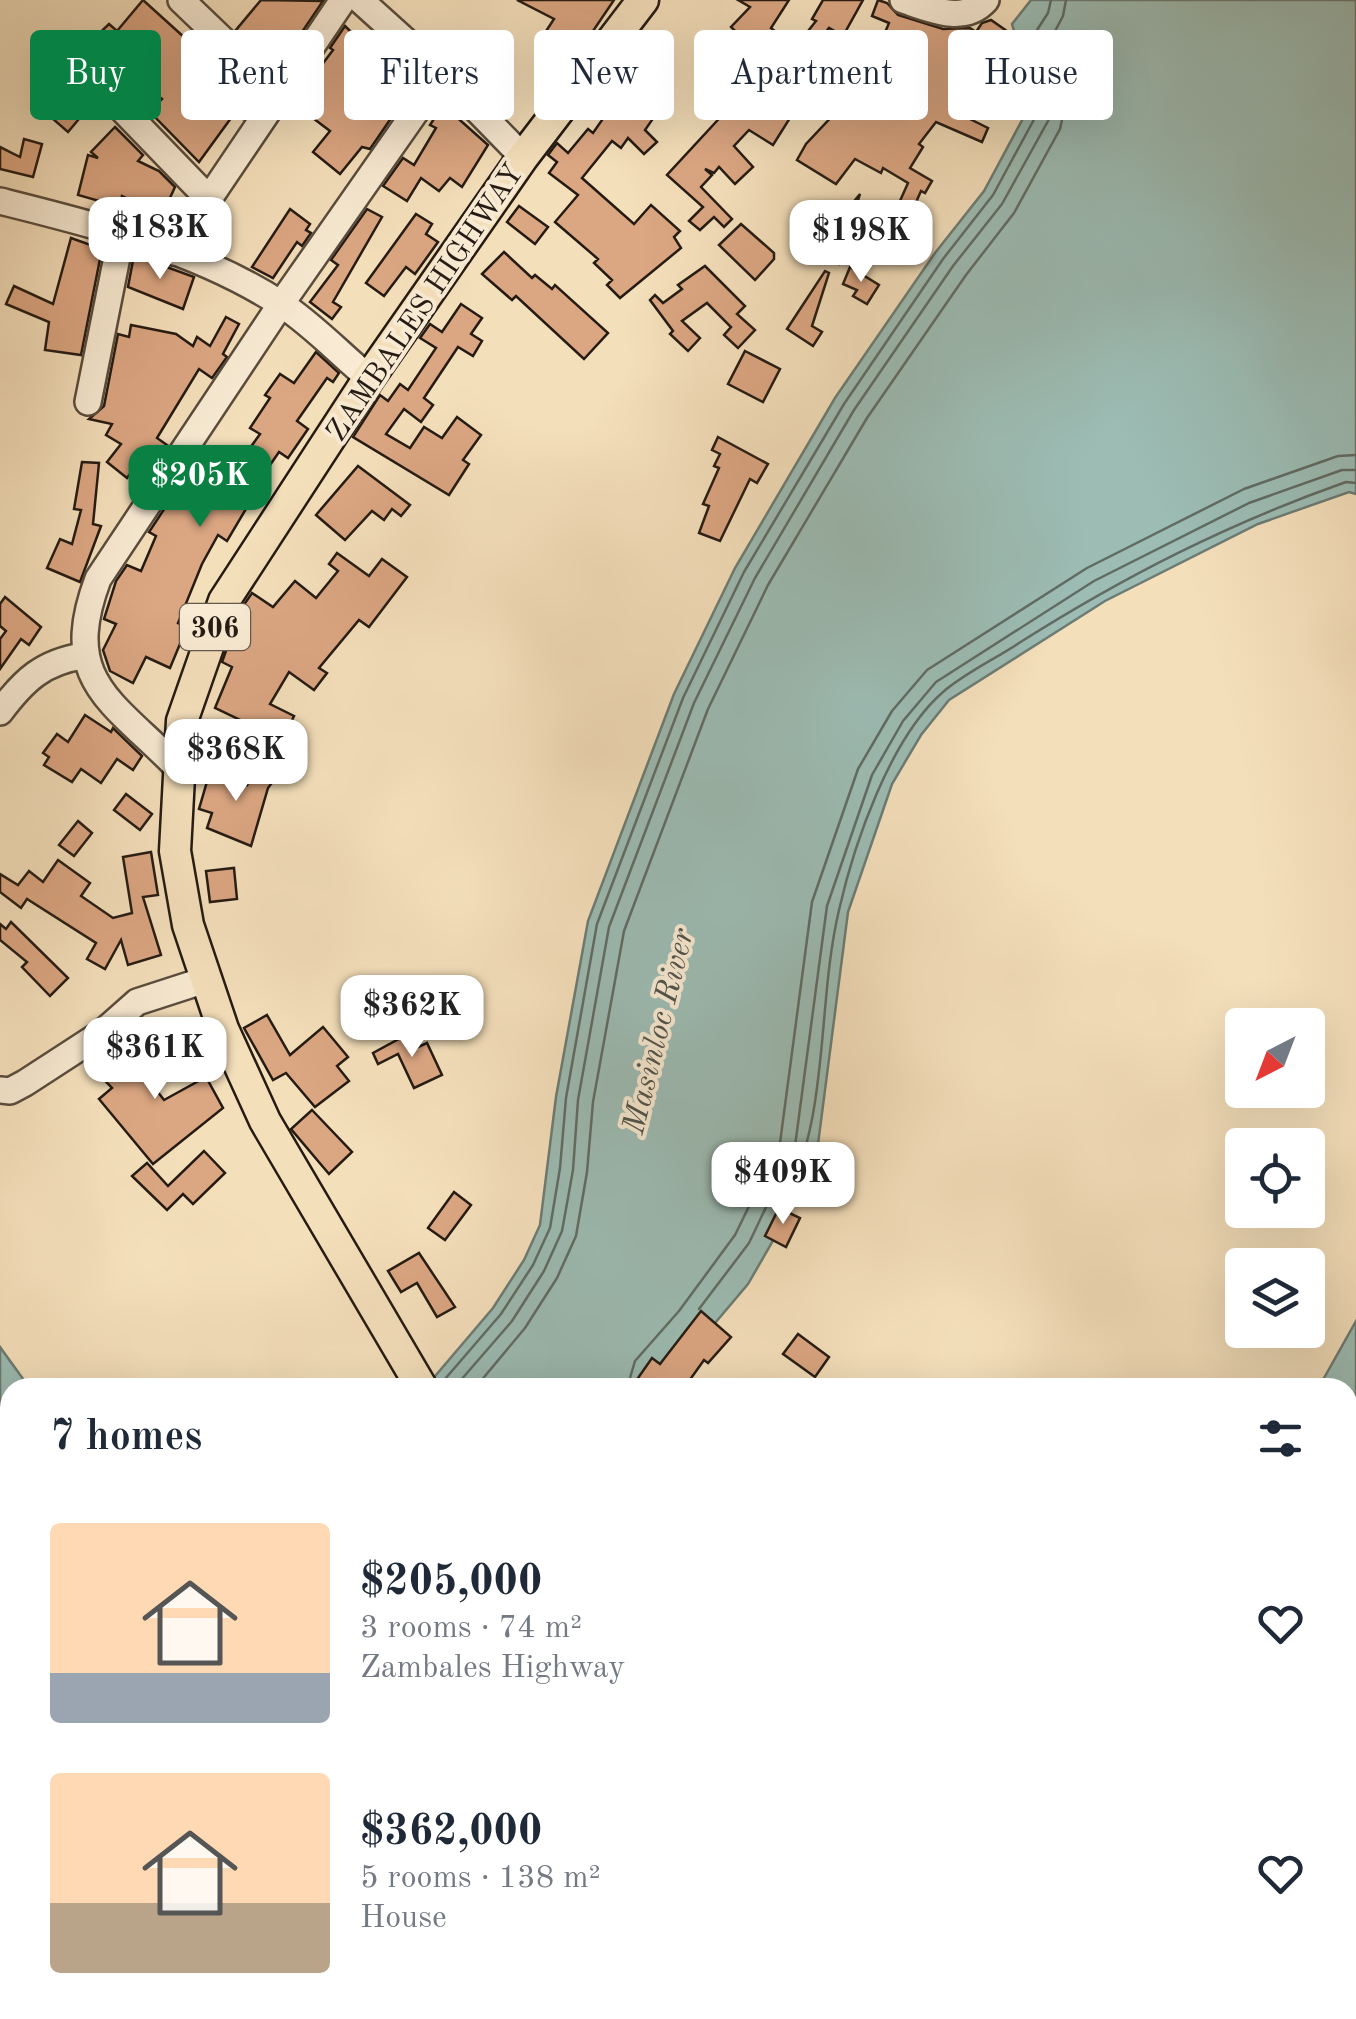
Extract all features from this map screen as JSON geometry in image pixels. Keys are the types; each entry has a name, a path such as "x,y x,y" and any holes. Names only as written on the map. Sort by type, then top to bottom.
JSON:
{"main road":[{"name":"ZAMBALES HIGHWAY","path":"416,1378 265,1122 223,1029 188,925 175,851 176,766 182,721 224,601 369,378 523,157 643,0"}],"street":[{"path":"181,0 212,30"},
{"path":"322,30 343,0"},
{"path":"360,0 393,30"},
{"path":"902,0 938,12 960,14 978,9 986,0"},
{"path":"133,120 207,197"},
{"path":"172,252 260,120"},
{"path":"176,766 91,679 84,656 89,604 98,578 410,120"},
{"path":"487,120 523,157"},
{"path":"0,201 122,232 281,304 369,378"},
{"path":"88,402 122,232"},
{"path":"0,712 34,672 55,660 84,656"},
{"path":"0,1090 10,1092 25,1084 102,1032 138,1002 208,980"}],"water":[{"name":"Masinloc River","path":"1031,0 1356,0 1356,494 1349,492 1258,524 1105,601 949,700 921,735 892,784 848,912 817,1152 801,1192 748,1284 669,1378 434,1378 493,1308 524,1260 540,1225 556,1097 588,921 674,694 735,568 835,398 935,253 984,191 1022,120 1113,120 1113,30 1014,30 1012,24"},
{"path":"1356,1321 1356,1378 1324,1378"},
{"path":"0,1347 22,1378 0,1378"}],"building":[{"path":"143,0 181,34 181,120 230,120 199,162 158,120 161,120 162,99 161,30 118,30"},
{"path":"261,0 323,1 303,30 236,30"},
{"path":"517,0 614,0 594,30 547,30 554,19"},
{"path":"738,0 789,0 771,28 773,30 734,30 731,27 750,7"},
{"path":"823,0 863,0 846,30 809,30 816,21 812,19"},
{"path":"878,0 898,15 943,29 973,30 948,30 948,120 972,120 988,128 982,142 936,122 919,144 923,147 910,168 932,181 925,193 921,191 909,218 895,212 908,183 883,168 881,173 855,159 836,184 797,160 828,120 928,120 928,30 886,30 889,23 872,16"},
{"path":"991,20 1005,30 977,30"},
{"path":"345,26 349,30 344,30 344,120 390,120 370,149 362,147 340,174 313,152 330,131 315,120 324,120 324,62 333,50 330,48"},
{"path":"54,120 78,120 68,132"},
{"path":"433,120 460,120 488,145 462,187 450,178 439,191 421,178 407,201 383,186 403,158 414,165 436,128 430,125"},
{"path":"602,120 652,120 645,130 657,142 644,154 628,138 621,148 612,141 582,178 634,224 651,205 680,231 674,237 681,248 620,298 607,285 612,280 594,263 598,259 555,222 578,195 549,173 557,162 548,155 557,143 568,153 588,129 593,133"},
{"path":"718,120 789,120 773,145 749,130 734,146 753,167 735,184 719,167 714,173 705,169 712,175 701,187 732,219 724,227 714,217 700,230 689,221 703,207 667,175"},
{"path":"115,127 143,155 138,161 159,171 175,187 162,215 122,196 120,207 78,195 88,155 98,158 91,152"},
{"path":"24,139 42,144 33,177 0,169 0,147 20,157"},
{"path":"860,194 839,264 825,260 813,251"},
{"path":"519,206 548,227 535,244 507,222"},
{"path":"290,209 310,224 306,230 311,233 302,246 297,242 273,278 252,267"},
{"path":"367,209 382,217 333,302 341,307 332,319 310,302 338,265 331,260"},
{"path":"416,214 432,224 426,234 438,242 415,274 406,267 384,296 366,283"},
{"path":"741,224 774,253 774,259 755,280 719,245"},
{"path":"71,238 102,249 81,355 45,350 49,322 6,304 14,286 53,304"},
{"path":"504,252 532,278 535,275 552,289 555,285 608,333 584,359 516,296 512,300 482,274"},
{"path":"134,255 194,277 183,309 128,287"},
{"path":"705,266 745,306 737,314 755,330 738,348 724,335 731,327 707,303 682,321 700,338 688,351 670,334 673,331 650,300 655,295 663,303 682,289 678,285"},
{"path":"850,267 879,285 867,304 853,296 857,290 843,284"},
{"path":"825,271 829,273 812,326 822,332 813,346 787,329"},
{"path":"461,304 482,318 471,334 482,341 473,356 458,347 424,398 433,405 421,422 404,409 386,434 410,448 424,427 442,438 457,417 481,435 463,460 469,464 449,495 353,437 380,395 388,401 400,384 408,390 436,348 420,338 430,324 442,332"},
{"path":"226,317 239,324 223,354 227,357 212,378 199,369 157,438 167,445 152,469 140,461 127,478 107,462 121,444 106,435 112,424 89,419 104,406 118,334 129,337 131,325 176,334 193,346 197,337 210,346"},
{"path":"745,351 780,369 763,402 728,384"},
{"path":"316,352 339,373 333,382 327,378 297,421 308,429 288,458 279,452 250,494 253,497 227,541 218,535 178,623 187,627 170,668 146,657 133,683 110,671 103,650 116,624 104,619 116,581 127,565 141,571 156,536 149,532 204,449 234,470 260,434 250,428 270,398 265,395 280,374 294,383"},
{"path":"718,437 768,464 757,483 750,479 720,541 699,533 709,506 703,504 719,468 714,466 720,454 712,450"},
{"path":"82,462 99,463 93,524 101,526 80,582 47,568 60,539 72,544 81,510 74,509"},
{"path":"358,466 410,505 401,516 392,509 384,520 372,511 345,540 316,515"},
{"path":"337,553 369,576 382,559 407,577 369,627 359,620 319,668 327,673 314,690 289,672 270,704 294,716 282,740 215,708 232,667 222,662 241,609 252,593 273,607 295,581 316,598 338,571 329,564"},
{"path":"5,597 41,627 29,645 21,639 0,669 0,639 6,631 0,626 0,604"},
{"path":"85,715 111,732 113,728 142,756 133,770 117,759 101,783 81,769 72,782 44,765 49,757 43,753 57,734 68,742"},
{"path":"257,766 277,776 268,788 251,846 207,828 212,813 199,809 211,768 247,785"},
{"path":"126,794 152,814 140,830 114,810"},
{"path":"78,821 92,833 74,856 59,845"},
{"path":"151,852 158,895 143,897 161,955 128,965 121,940 105,969 87,959 96,943 27,899 21,908 0,892 0,874 18,885 29,871 43,882 58,860 90,883 81,896 113,918 132,913 123,857"},
{"path":"234,868 237,899 210,902 206,871"},
{"path":"11,922 68,978 50,996 22,967 27,962 0,940 0,924 6,929"},
{"path":"267,1015 290,1055 323,1027 348,1057 337,1066 349,1081 315,1107 286,1073 273,1080 244,1028"},
{"path":"408,1034 416,1048 427,1043 442,1075 414,1088 398,1054 378,1064 373,1053"},
{"path":"182,1041 189,1052 147,1078 164,1100 206,1077 223,1108 153,1164 99,1099 112,1088 92,1067 102,1058 106,1062 122,1047 140,1067"},
{"path":"312,1110 352,1152 329,1174 291,1129"},
{"path":"204,1151 225,1173 193,1204 183,1194 167,1210 132,1176 147,1163 168,1186"},
{"path":"454,1192 471,1205 445,1240 428,1228"},
{"path":"779,1208 800,1218 786,1247 765,1236"},
{"path":"419,1253 455,1307 437,1317 417,1283 401,1292 388,1271"},
{"path":"701,1311 731,1337 708,1363 704,1360 691,1378 638,1378 652,1358 660,1364"},
{"path":"798,1334 829,1357 815,1377 783,1354"}]}
